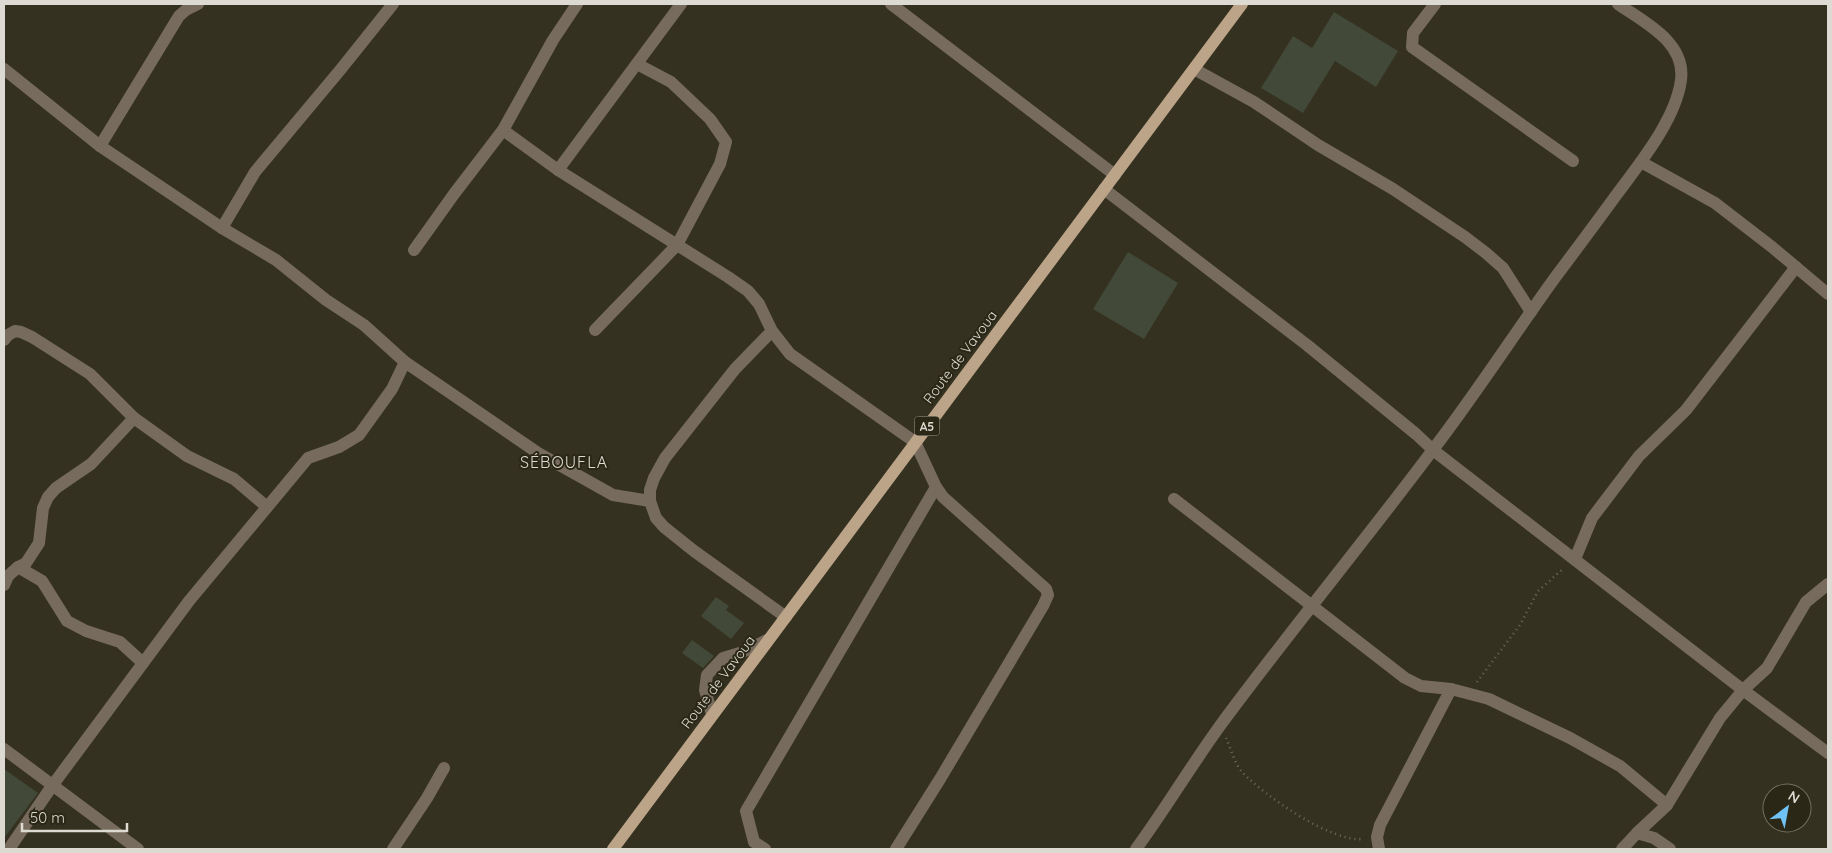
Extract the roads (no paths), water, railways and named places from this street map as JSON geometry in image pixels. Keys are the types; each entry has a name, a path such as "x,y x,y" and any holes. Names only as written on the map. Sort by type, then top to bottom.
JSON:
{"main road":[{"name":"Route de Vavoua","path":"613,849 1242,4"}],"street":[{"path":"100,146 179,16 198,4"},
{"path":"222,228 255,172 393,4"},
{"path":"414,250 503,130 553,40 576,4"},
{"path":"558,170 681,4"},
{"path":"891,4 1115,175"},
{"path":"1435,4 1413,33 1412,47 1573,162"},
{"path":"1136,849 1220,726 1433,450 1641,162 1669,117 1678,95 1682,77 1680,62 1673,46 1660,33 1618,4"},
{"path":"595,330 677,245 720,164 726,142 710,119 671,82 637,64"},
{"path":"4,69 100,146 222,228 276,260 326,300 364,326 405,362 547,457 613,495 650,501"},
{"path":"1194,69 1254,102 1318,145 1393,189 1465,237 1503,268 1531,312"},
{"path":"503,130 558,170 728,276 748,291 760,304 772,331 790,354 915,442 936,487 943,497 1046,589 1048,595 1043,606 896,849"},
{"path":"1641,162 1714,204 1796,266 1828,294"},
{"path":"1104,189 1307,345 1433,450 1743,690 1828,753"},
{"path":"1575,559 1592,518 1638,456 1686,410 1796,266"},
{"path":"4,340 8,334 15,331 32,337 90,374 134,418 187,456 234,479 267,507"},
{"path":"772,331 735,369 665,458 652,484 650,501 656,518 664,527 694,551 786,616"},
{"path":"9,849 52,786 189,601 308,458 339,447 359,435 392,389 405,362"},
{"path":"4,585 8,576 26,563 39,543 42,508 48,497 56,488 91,464 134,418"},
{"path":"758,847 746,811 936,487"},
{"path":"1174,499 1405,678 1422,686 1451,689 1489,699 1620,766 1667,805"},
{"path":"18,567 42,581 62,616 67,621 86,631 120,642 143,663"},
{"path":"1622,849 1667,805 1720,718 1743,690 1767,668 1806,602 1828,584"},
{"path":"712,714 705,690 708,675 723,658 743,652 769,639"},
{"path":"1378,843 1380,824 1451,689"},
{"path":"4,749 138,849"},
{"path":"393,849 427,798 444,768"},
{"path":"1637,833 1654,838 1670,849"}],"district":[{"name":"SÉBOUFLA","path":"564,462"}]}
